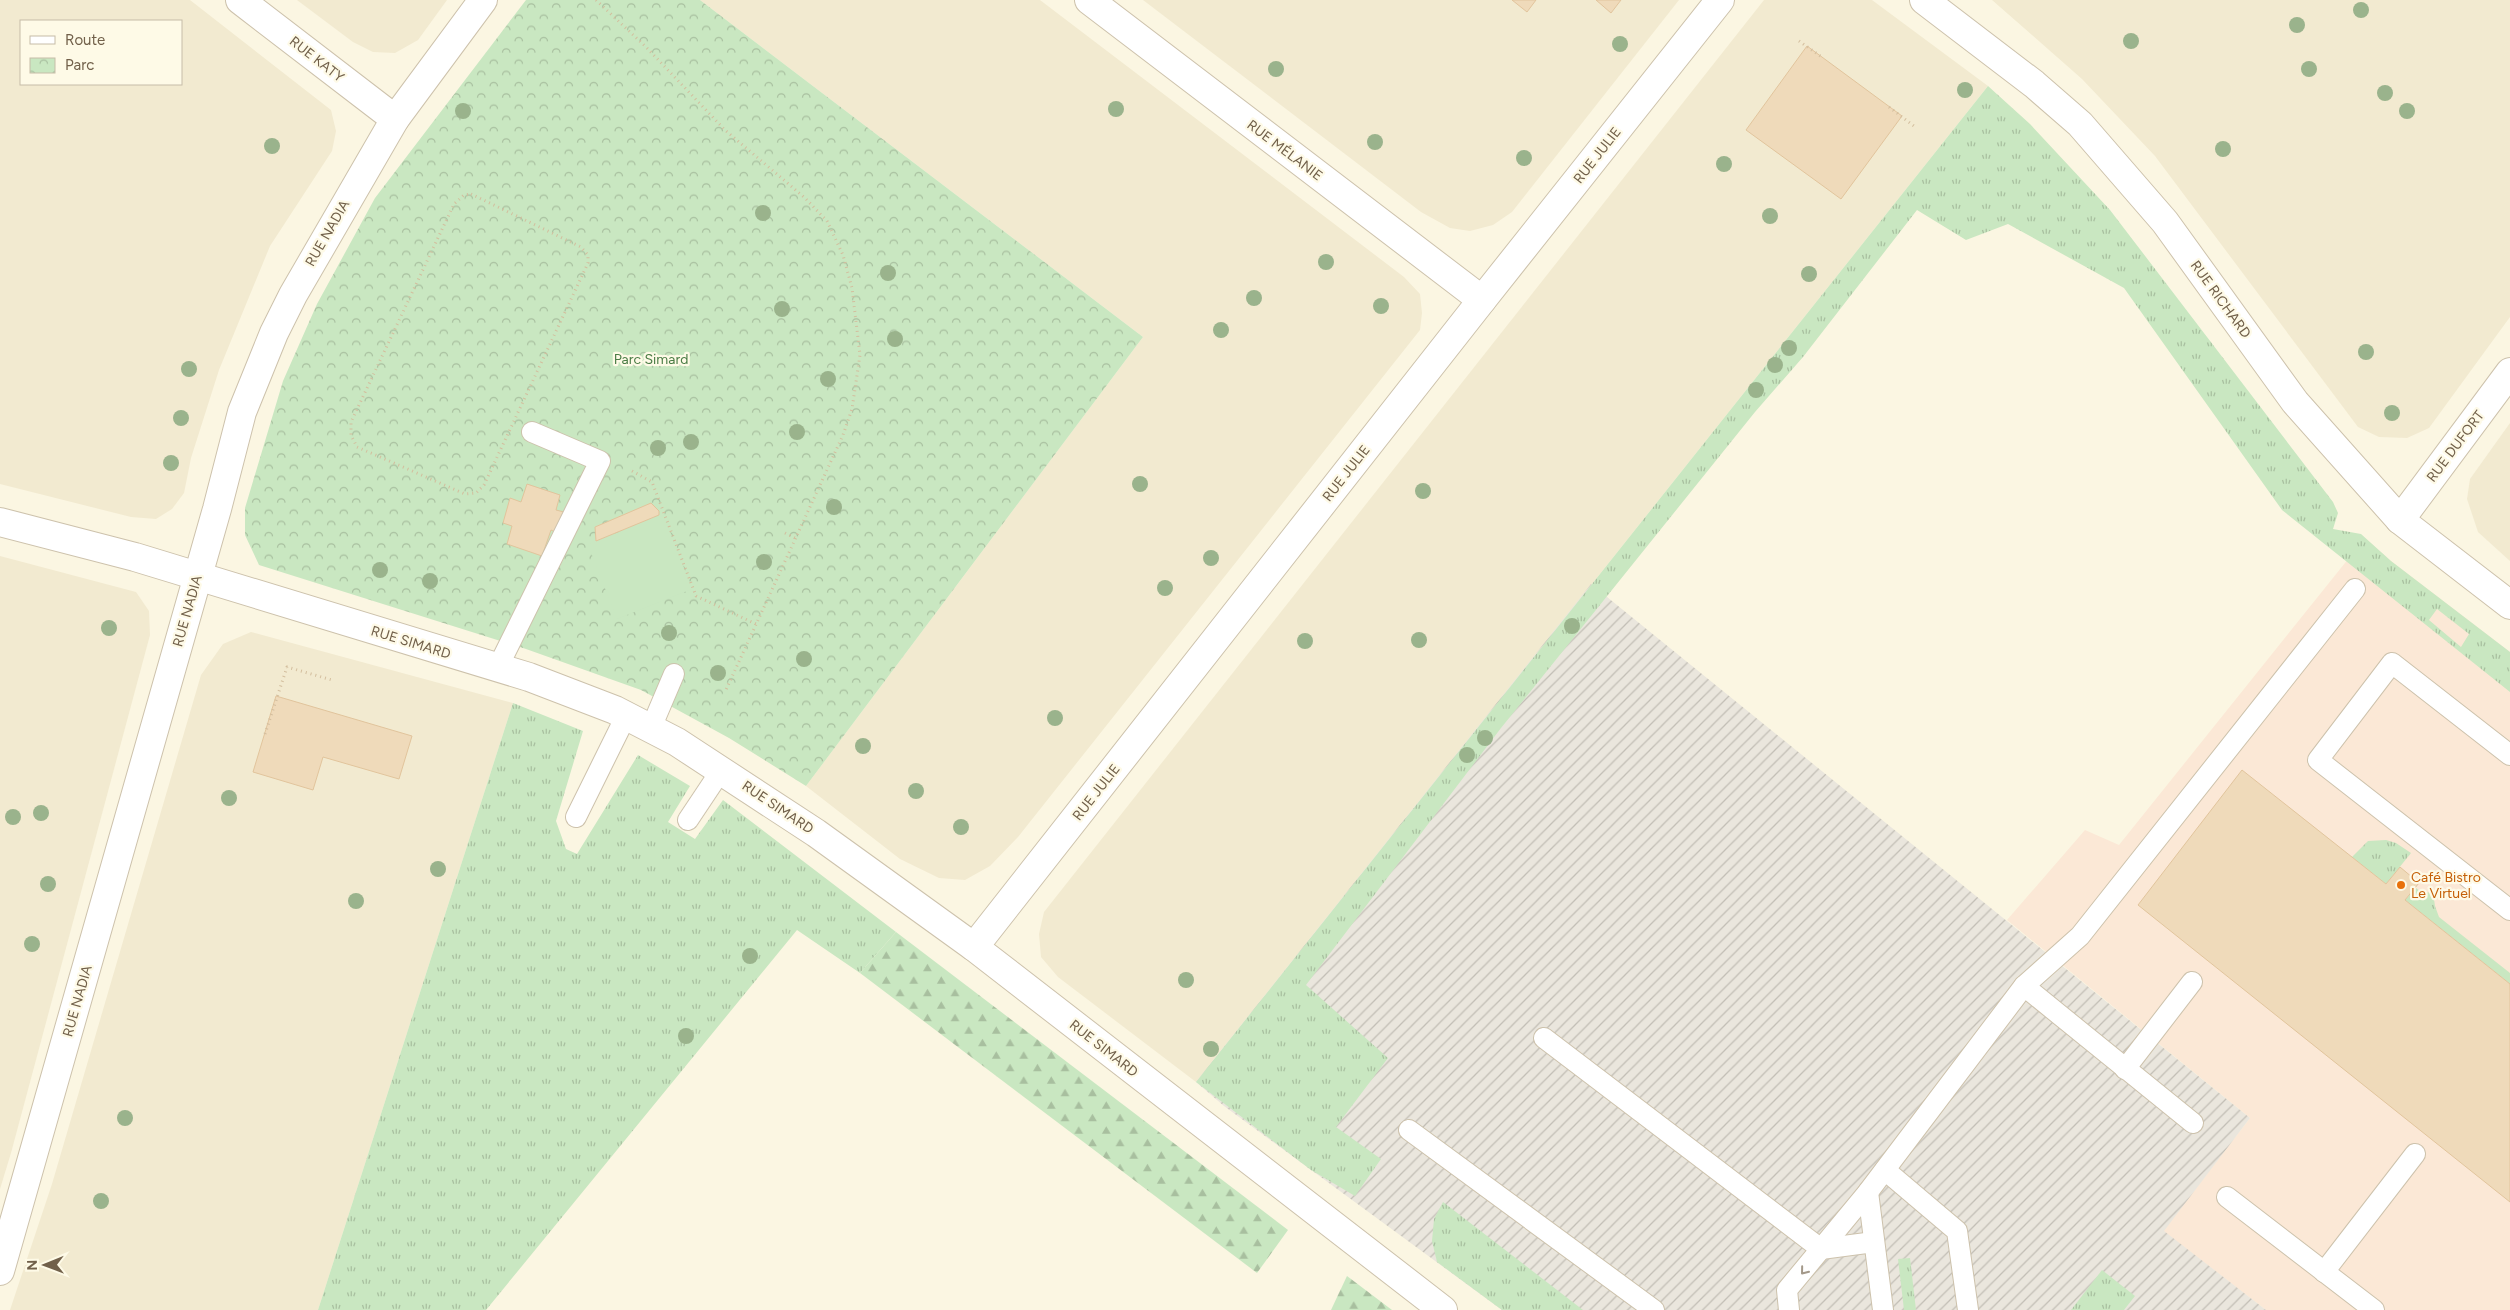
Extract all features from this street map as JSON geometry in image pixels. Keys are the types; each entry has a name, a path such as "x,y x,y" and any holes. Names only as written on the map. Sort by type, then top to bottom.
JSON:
{"street":[{"name":"RUE KATY","path":"240,0 394,119"},
{"name":"RUE NADIA","path":"0,1271 242,412 274,333 312,258 394,119 483,0"},
{"name":"RUE MÉLANIE","path":"1088,0 1482,300"},
{"name":"RUE JULIE","path":"974,947 1720,0"},
{"name":"RUE RICHARD","path":"1924,0 2034,84 2080,124 2165,222 2295,402 2400,520 2510,605"},
{"name":"RUE DUFORT","path":"2400,520 2510,372"},
{"name":"RUE SIMARD","path":"0,522 135,557 498,667 578,695 651,728 722,769 816,832 974,947 1443,1310"}],"lane":[{"path":"498,667 600,461 532,432"},
{"path":"1789,1310 1787,1290 1868,1192 2024,986 2080,936 2355,589"},
{"path":"2510,755 2392,664 2318,760 2510,910"},
{"path":"651,728 674,674"},
{"path":"576,817 626,716"},
{"path":"688,820 722,769"},
{"path":"2126,1069 2192,982"},
{"path":"2024,986 2193,1123"},
{"path":"1544,1038 1821,1249 1874,1242"},
{"path":"1409,1130 1654,1310"},
{"path":"2324,1272 2415,1154"},
{"path":"1885,1170 1957,1231 1968,1310"},
{"path":"1868,1192 1883,1310"},
{"path":"2227,1197 2374,1310"}],"path":[{"path":"596,0 646,47 725,130 805,198 827,221 843,255 852,288 860,355 852,409 796,538 725,692"},
{"path":"1799,41 1823,58"},
{"path":"1889,106 1914,126"},
{"path":"471,194 581,247 588,255 588,264 514,422 484,485 476,493 465,494 357,447 351,435 351,422 454,204 464,195 471,194"},
{"path":"600,461 612,458 652,482 696,596 756,624"},
{"path":"785,533 796,538"},
{"path":"265,734 287,667 332,680"}],"shaded area":[{"path":"0,0 190,0 331,110 336,131 332,151 270,246 219,370 191,458 184,493 172,509 156,519 131,517 0,484"},
{"path":"297,0 447,0 418,40 395,53 373,52 353,42"},
{"path":"700,0 1040,0 1404,277 1420,294 1422,313 1420,330 1018,837 990,866 965,880 939,878 900,859 806,786 1143,337"},
{"path":"1143,0 1679,0 1512,212 1493,225 1470,231 1450,228 1421,212"},
{"path":"1764,0 1872,0 1988,86 1196,1082 1058,977 1041,957 1039,934 1044,912"},
{"path":"1992,0 2510,0 2510,317 2429,428 2407,438 2379,437 2358,427 2155,156 2082,79"},
{"path":"2510,423 2510,561 2478,532 2467,499 2470,479"},
{"path":"2365,538 2391,561 2510,652 2510,1310 2266,1310 2163,1231 2250,1118 2007,920 2085,830 2119,845"},
{"path":"0,556 136,592 149,611 150,635 0,1189"},
{"path":"1591,584 2250,1118 2164,1231 2266,1310 1502,1310 1224,1106 1196,1082"},
{"path":"251,632 513,703 318,1310 10,1310 52,1184 201,675 223,644"}],"green space":[{"name":"Parc Simard","path":"526,0 700,0 1143,337 806,786 729,738 641,690 526,649 259,565 245,535 245,508 283,381 317,304 375,198"},
{"path":"1988,86 2030,124 2110,210 2333,502 2338,513 2333,529 2361,534 2391,561 2510,652 2510,692 2282,510 2124,288 2008,224 1966,240 1917,210 1803,357 1755,412 1501,728 1306,985 1388,1058 1336,1127 1381,1159 1355,1196 1311,1170 1196,1082","holes":["2437,609 2469,634 2461,647 2429,620"]},
{"path":"663,513 692,589 617,619 588,545"},
{"path":"513,703 583,731 556,821 566,849 577,854 638,755 690,786 668,822 695,839 723,800 896,932 860,973 797,930 486,1310 318,1310"},
{"path":"2386,840 2396,843 2411,853 2386,884 2352,857 2368,841"},
{"path":"2416,888 2422,893 2433,892 2439,917 2510,973 2510,984 2405,900"},
{"path":"896,932 1288,1230 1257,1273 860,973"},
{"path":"1443,1202 1583,1310 1502,1310 1437,1262 1432,1241 1434,1219"},
{"path":"1910,1258 1916,1310 1904,1310 1898,1259"},
{"path":"2102,1270 2135,1296 2124,1310 2071,1310"},
{"path":"1347,1276 1392,1310 1331,1310"}],"building":[{"path":"1512,0 1536,0 1527,12"},
{"path":"1596,0 1621,0 1611,13"},
{"path":"1807,46 1902,116 1841,199 1746,130"},
{"path":"527,484 560,495 556,510 564,512 557,533 551,530 542,556 507,544 512,526 503,523 510,498 521,502"},
{"path":"651,503 659,511 659,515 596,541 595,527"},
{"path":"276,696 412,736 399,779 323,757 313,790 253,772"},
{"path":"2242,770 2386,884 2400,867 2419,883 2405,900 2510,984 2510,1202 2138,905"}],"place":[{"name":"Café Bistro Le Virtuel","path":"2401,885"}]}
